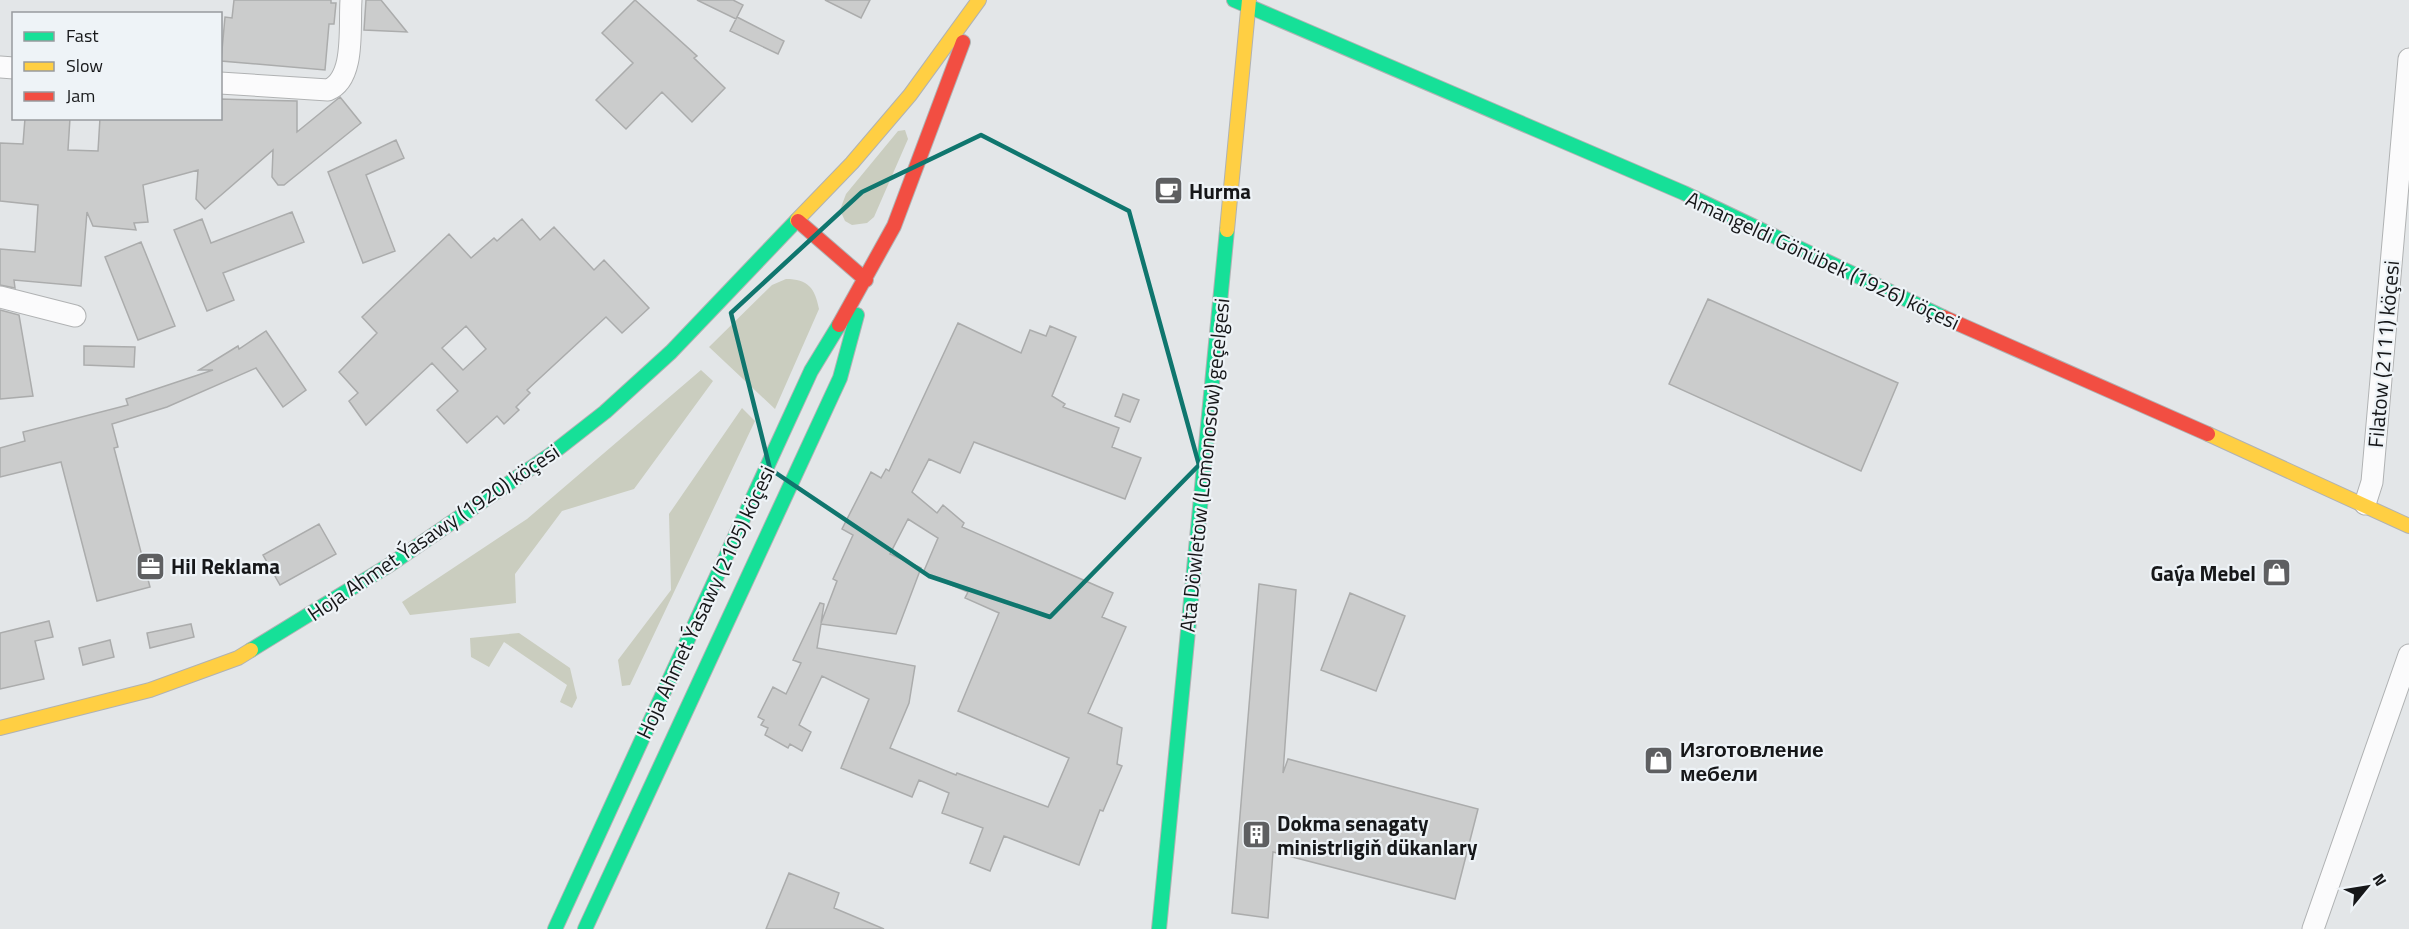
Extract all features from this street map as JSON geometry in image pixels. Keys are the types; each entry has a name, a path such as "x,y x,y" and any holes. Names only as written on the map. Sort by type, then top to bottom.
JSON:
{"street":[{"path":"222,82 328,90 338,86 344,76 347,62 351,0"},
{"name":"Hoja Ahmet Ýasawy (2105) köçesi","path":"798,221 882,131 979,0"},
{"name":"Hoja Ahmet Ýasawy (2105) köçesi","path":"555,929 811,371 866,280 901,209 931,122 979,0"},
{"name":"Amangeldi Gönübek (1926) köçesi","path":"1234,0 1249,3 1684,193 1930,312 2365,504 2409,526"},
{"name":"Ata Döwletow (Lomonosow) geçelgesi","path":"1159,929 1249,3"},
{"name":"Filatow (2111) köçesi","path":"2365,504 2372,482 2409,59"},
{"path":"798,221 866,280"},
{"name":"Hoja Ahmet Ýasawy (1920) köçesi","path":"0,728 150,690 209,670 273,639 506,486 605,412 671,352 798,221"},
{"name":"Hoja Ahmet Ýasawy (2105) köçesi","path":"585,929 840,378 866,280"},
{"path":"0,297 75,316"},
{"path":"2313,929 2409,656"}],"highlighted area":[{"path":"981,135 1129,211 1199,465 1050,617 929,576 770,469 731,313 862,192"}],"shaded area":[{"path":"905,130 908,139 874,217 867,223 852,225 845,221 840,210 846,194 898,131"},
{"path":"786,279 794,279 809,286 813,290 819,309 775,409 709,347 772,285"},
{"path":"701,370 713,381 634,489 562,511 515,574 516,603 410,615 402,602 527,519"},
{"path":"742,408 755,421 630,685 622,686 618,660 671,590 669,514"},
{"path":"519,633 570,668 577,698 572,708 560,702 567,685 504,642 489,667 471,657 470,638"}],"building":[{"path":"234,0 331,0 331,3 336,3 334,24 329,24 325,70 222,61 225,17 232,18"},
{"path":"366,0 381,0 407,32 364,30"},
{"path":"635,0 697,56 694,58 725,88 692,122 662,92 626,129 596,100 633,63 602,33"},
{"path":"697,0 733,0 743,5 736,19"},
{"path":"825,0 870,0 861,18"},
{"path":"737,17 784,41 778,54 730,31"},
{"path":"340,97 361,123 284,185 278,185 272,177 273,150 205,209 196,199 198,170 143,185 148,222 134,223 136,230 93,226 87,212 81,286 14,280 15,288 0,285 0,249 35,252 38,205 0,201 0,143 23,144 25,120 70,120 68,150 98,151 100,120 222,120 222,99 297,101 297,132"},
{"path":"396,140 404,158 366,175 395,251 363,263 328,172"},
{"path":"292,212 304,242 223,273 234,300 207,311 174,230 202,219 211,243"},
{"path":"522,219 540,240 554,227 594,270 604,260 649,308 622,333 606,317 527,390 530,393 516,407 519,410 504,424 497,416 467,443 437,410 458,391 432,363 366,425 349,401 358,393 339,372 377,333 362,317 449,234 471,258 494,238 497,241","holes":["466,326 486,349 463,370 442,348"]},
{"path":"141,242 175,326 138,340 105,257"},
{"path":"1708,299 1898,383 1861,471 1669,384"},
{"path":"0,310 19,315 33,396 0,399"},
{"path":"958,323 1021,353 1030,330 1046,336 1050,326 1076,337 1052,396 1065,404 1063,407 1119,428 1112,447 1141,458 1125,499 974,442 960,473 929,459 912,492 937,513 943,505 964,523 962,527 1113,593 1102,617 1126,627 1088,713 1122,728 1117,764 1122,766 1103,811 1100,810 1079,865 1004,836 990,871 970,863 983,828 942,813 949,793 919,780 912,797 841,768 869,699 822,676 799,725 811,732 802,751 790,744 788,748 765,735 768,728 761,725 764,720 758,717 773,687 786,694 801,663 793,660 820,603 824,604 821,623 837,581 833,579 853,535 842,529 871,472 881,478 886,469 889,471","holes":["908,519 938,538 923,573 968,592 965,598 999,613 958,711 1069,758 1048,807 957,773 956,775 890,748 909,703 915,666 817,648 821,624 896,634 921,568 890,554"]},
{"path":"266,331 306,390 283,407 256,368 167,407 112,424 118,447 114,448 150,587 97,601 61,462 0,477 0,448 25,441 23,432 128,405 126,399 213,370 199,370 238,346 239,349"},
{"path":"84,346 135,347 134,367 84,365"},
{"path":"1123,394 1139,400 1130,422 1115,416"},
{"path":"319,524 336,554 280,585 263,555"},
{"path":"1259,584 1296,590 1283,773 1288,759 1478,809 1455,899 1273,852 1268,918 1232,913"},
{"path":"1350,593 1405,616 1376,691 1321,670"},
{"path":"49,621 53,637 35,641 44,679 0,689 0,633"},
{"path":"191,624 194,637 150,648 147,633"},
{"path":"110,640 114,657 83,665 79,648"},
{"path":"789,873 839,893 834,908 884,929 766,929"}],"traffic: fast":[{"path":"1234,0 1684,193 1943,317"},
{"path":"251,650 391,564 550,455 605,412 671,352 797,220"},
{"path":"1159,929 1227,230"},
{"path":"585,929 840,378 857,315"},
{"path":"555,929 811,371 839,325"}],"traffic: slow":[{"path":"797,220 852,163 910,95 979,0"},
{"path":"1227,230 1249,0"},
{"path":"2208,434 2409,526"},
{"path":"0,728 150,690 238,658 251,650"}],"traffic: jam":[{"path":"839,325 894,226 963,42"},
{"path":"798,221 866,280"},
{"path":"1943,317 2208,434"}],"place":[{"name":"Hurma","path":"1168,191"},
{"name":"Hil Reklama","path":"150,566"},
{"name":"Gaýa Mebel","path":"2277,573"},
{"name":"Изготовление мебели","path":"1659,761"},
{"name":"Dokma senagaty ministrligiň dükanlary","path":"1256,835"}]}
